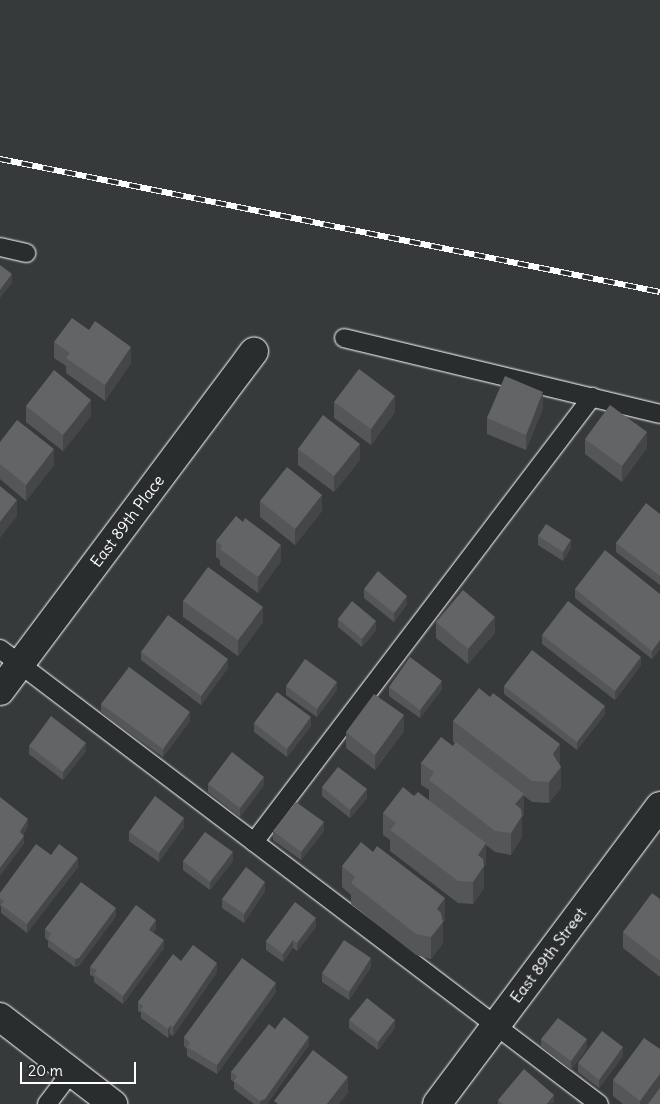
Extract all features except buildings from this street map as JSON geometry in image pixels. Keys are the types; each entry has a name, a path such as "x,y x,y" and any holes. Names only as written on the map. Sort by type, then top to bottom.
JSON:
{"street":[{"name":"East 89th Place","path":"0,691 10,657 254,351"},
{"name":"East 89th Street","path":"437,1104 660,806"},
{"path":"0,1017 113,1104"}],"lane":[{"path":"0,247 26,253"},
{"path":"344,338 660,414"},
{"path":"254,842 592,397"},
{"path":"10,657 599,1104"},
{"path":"47,1104 71,1072"}],"railway":[{"path":"0,159 660,292"}]}
